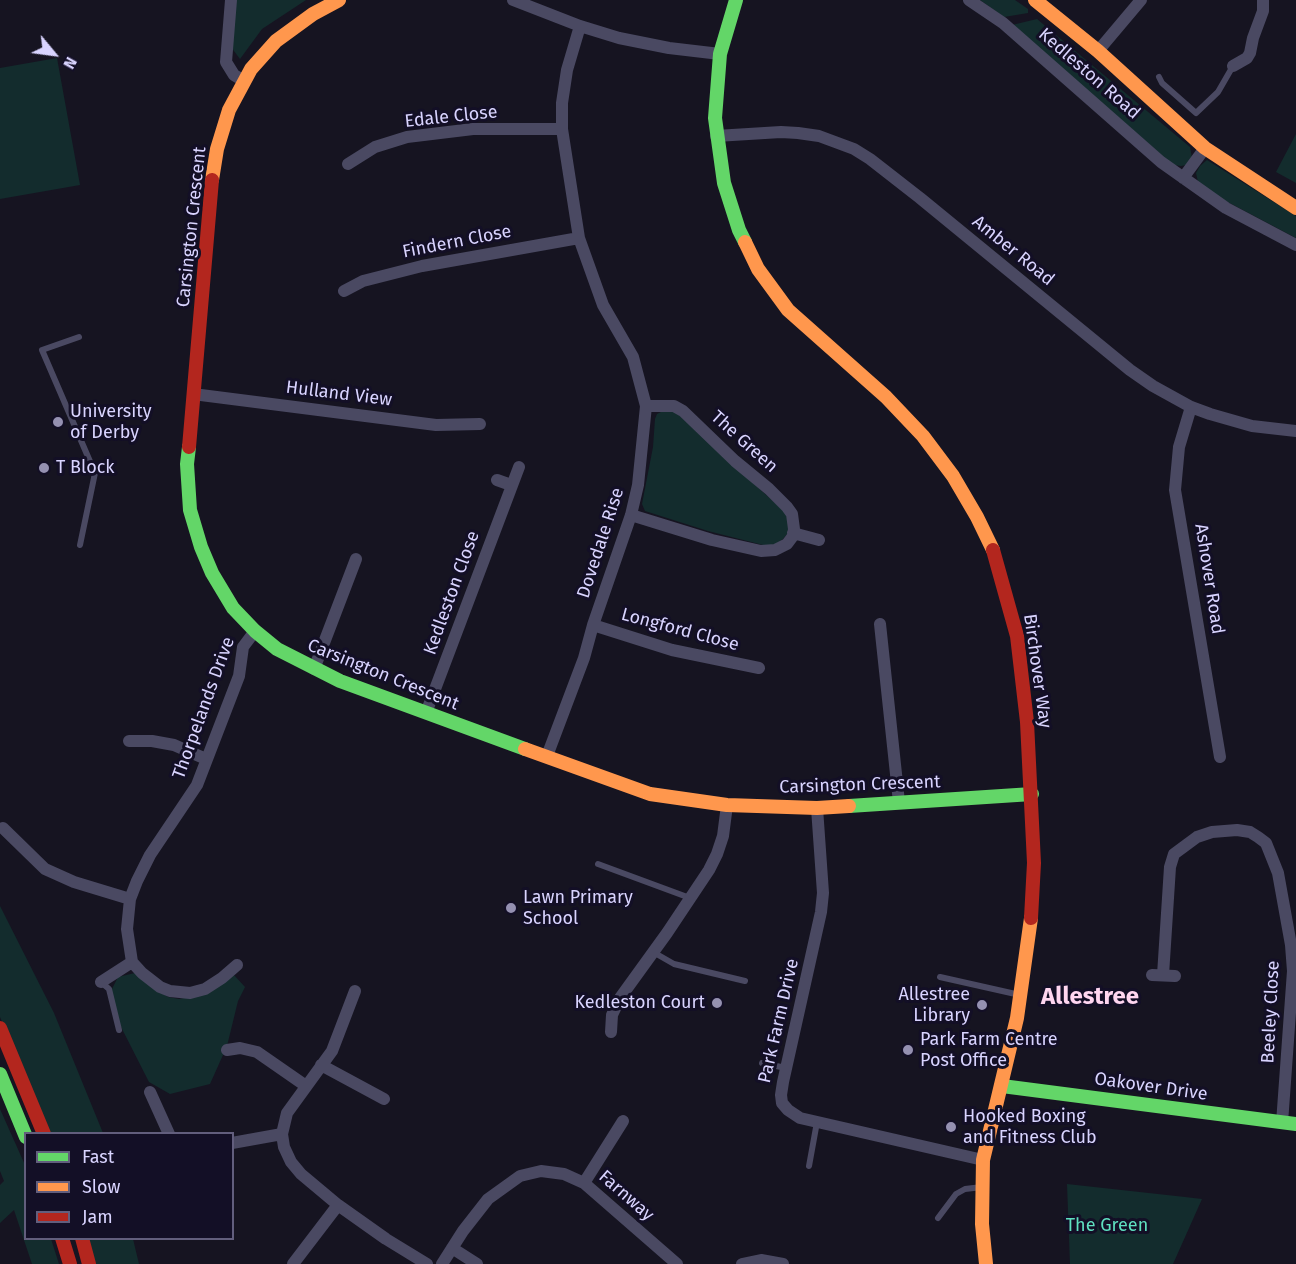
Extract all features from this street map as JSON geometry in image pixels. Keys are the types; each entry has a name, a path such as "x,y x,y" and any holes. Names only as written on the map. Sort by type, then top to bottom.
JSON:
{"main road":[{"name":"Carsington Crescent","path":"339,0 313,14 276,41 260,58 244,81 229,110 223,126 213,173 187,464 190,510 201,547 225,597 255,631 277,649 314,669 365,691 650,794 728,805 817,808 1032,794"},
{"name":"Birchover Way","path":"736,0 720,54 716,86 716,136 731,211 747,248 758,269 788,310 886,397 918,430 953,476 977,517 996,557 1017,636 1027,722 1034,863 1032,902 1020,996 1002,1086 983,1160 982,1224 986,1264"},
{"name":"Kedleston Road","path":"1035,0 1098,51 1205,148 1296,208"},
{"path":"0,1028 43,1132"},
{"path":"0,1074 24,1132"},
{"name":"Oakover Drive","path":"1002,1086 1289,1123"},
{"path":"62,1240 70,1264"},
{"path":"81,1240 89,1264"}],"street":[{"path":"231,0 226,62 234,75 244,81"},
{"path":"513,0 580,26 640,42 720,54"},
{"name":"Kedleston Road","path":"969,0 1003,23 1161,162 1226,207 1296,245"},
{"path":"1098,51 1141,0"},
{"path":"1233,66 1247,58 1250,53 1252,38 1263,12 1263,0"},
{"name":"Dovedale Rise","path":"547,756 584,658 593,624 631,515 638,485 646,406 633,357 603,305 579,238 562,129 562,103 565,81 580,26"},
{"name":"Edale Close","path":"348,164 375,147 406,137 473,129 562,129"},
{"name":"Amber Road","path":"716,136 798,133 819,136 854,149 920,198 1130,370 1153,386 1191,407 1229,420 1296,431"},
{"path":"1183,178 1205,148"},
{"name":"Findern Close","path":"344,291 363,281 422,266 579,238"},
{"name":"Hulland View","path":"193,394 436,425 480,424"},
{"name":"The Green","path":"646,406 674,406 684,411 735,462 769,489 787,507 792,514 793,534"},
{"name":"Ashover Road","path":"1191,407 1179,447 1176,490 1220,757"},
{"name":"Kedleston Close","path":"426,713 519,467"},
{"path":"496,480 512,485"},
{"path":"631,515 712,540 761,551 775,550 787,544 793,534 819,540"},
{"path":"314,669 356,559"},
{"name":"Longford Close","path":"593,624 672,650 759,668"},
{"path":"880,624 899,802"},
{"name":"Thorpelands Drive","path":"132,962 127,929 130,899 150,855 197,785 240,676 243,647 255,631"},
{"path":"129,741 152,741 174,745 206,759"},
{"path":"611,1032 612,1015 620,998 690,898 717,854 723,836 728,805"},
{"name":"Park Farm Drive","path":"817,808 823,893 821,912 786,1068 781,1095 782,1103 800,1118 983,1160"},
{"path":"3,828 38,872 130,899"},
{"name":"Beeley Close","path":"1163,975 1170,867 1174,854 1197,837 1212,832 1237,830 1250,832 1258,837 1266,843 1278,873 1291,945 1293,971 1289,1123"},
{"path":"101,982 132,962 160,987 170,991 190,993 206,989 237,965"},
{"path":"355,991 332,1051 287,1113 282,1134 284,1147 291,1162 301,1174 338,1205 386,1239 427,1264"},
{"path":"227,1050 240,1048 257,1052 306,1086"},
{"path":"321,1065 384,1099"},
{"path":"150,1092 168,1132"},
{"path":"584,1183 623,1121"},
{"path":"234,1143 282,1134"},
{"name":"Farnway","path":"442,1264 488,1199 520,1176 541,1171 575,1178 584,1183 677,1264"},
{"path":"293,1264 338,1205"},
{"path":"452,1248 477,1264"},
{"path":"742,1264 761,1260 783,1264"}],"lane":[{"path":"1159,76 1162,83 1196,113 1218,92 1233,66"},
{"path":"79,337 42,350 95,473 80,545"},
{"path":"598,864 690,898"},
{"path":"653,951 674,964 745,981"},
{"path":"940,977 1020,996"},
{"path":"101,982 108,989 119,1030"},
{"path":"762,1063 786,1068"},
{"path":"809,1166 817,1122"},
{"path":"938,1218 956,1194 965,1189 982,1187"}],"green space":[{"path":"235,0 306,0 262,29 240,59 231,47"},
{"path":"980,0 1015,0 1028,9 1028,13 1004,17"},
{"path":"1037,19 1190,147 1192,158 1186,165 1173,165 1012,25"},
{"path":"57,58 80,185 0,199 0,68"},
{"path":"1296,134 1296,183 1276,172"},
{"path":"1207,160 1296,216 1296,238 1222,199 1198,182 1196,173"},
{"path":"663,411 678,414 788,515 789,532 783,539 767,546 708,531 645,511 642,504 653,447 655,419 657,414"},
{"path":"0,906 54,1013 103,1132 50,1132 0,1017"},
{"path":"135,973 168,997 179,999 209,993 233,974 245,987 238,1001 227,1046 210,1084 170,1094 149,1082 120,1025 111,991 118,977"},
{"path":"0,1109 24,1163 24,1240 14,1210 0,1223 0,1185 4,1181 0,1171"},
{"name":"The Green","path":"1067,1184 1202,1199 1173,1264 1070,1264"},
{"path":"24,1240 51,1240 59,1264 32,1264"},
{"path":"86,1240 133,1240 139,1264 94,1264"}],"traffic: fast":[{"path":"736,0 720,54 715,118 724,183 745,242"},
{"path":"189,447 187,464 190,510 201,547 212,573 233,608 255,631 277,649 340,681 525,749"},
{"path":"849,806 1032,794"},
{"path":"0,1074 24,1132"},
{"path":"1002,1086 1296,1124"}],"traffic: slow":[{"path":"212,180 217,149 229,110 251,69 276,41 313,14 339,0"},
{"path":"1035,0 1098,51 1205,148 1296,208"},
{"path":"745,242 758,269 788,310 886,397 923,436 953,476 993,550"},
{"path":"525,749 650,794 727,805 817,808 849,806"},
{"path":"986,1264 982,1224 983,1160 1017,1018 1031,918"}],"traffic: jam":[{"path":"189,447 212,180"},
{"path":"993,550 1017,636 1027,722 1034,863 1031,918"},
{"path":"0,1028 43,1132"},
{"path":"63,1240 70,1264"},
{"path":"83,1240 89,1264"}],"place":[{"name":"University of Derby","path":"58,422"},
{"name":"T Block","path":"44,468"},
{"name":"Lawn Primary School","path":"511,908"},
{"name":"Kedleston Court","path":"717,1003"},
{"name":"Allestree Library","path":"982,1005"},
{"name":"Park Farm Centre Post Office","path":"908,1050"},
{"name":"Hooked Boxing and Fitness Club","path":"951,1127"}],"district":[{"name":"Allestree","path":"1090,997"}]}
